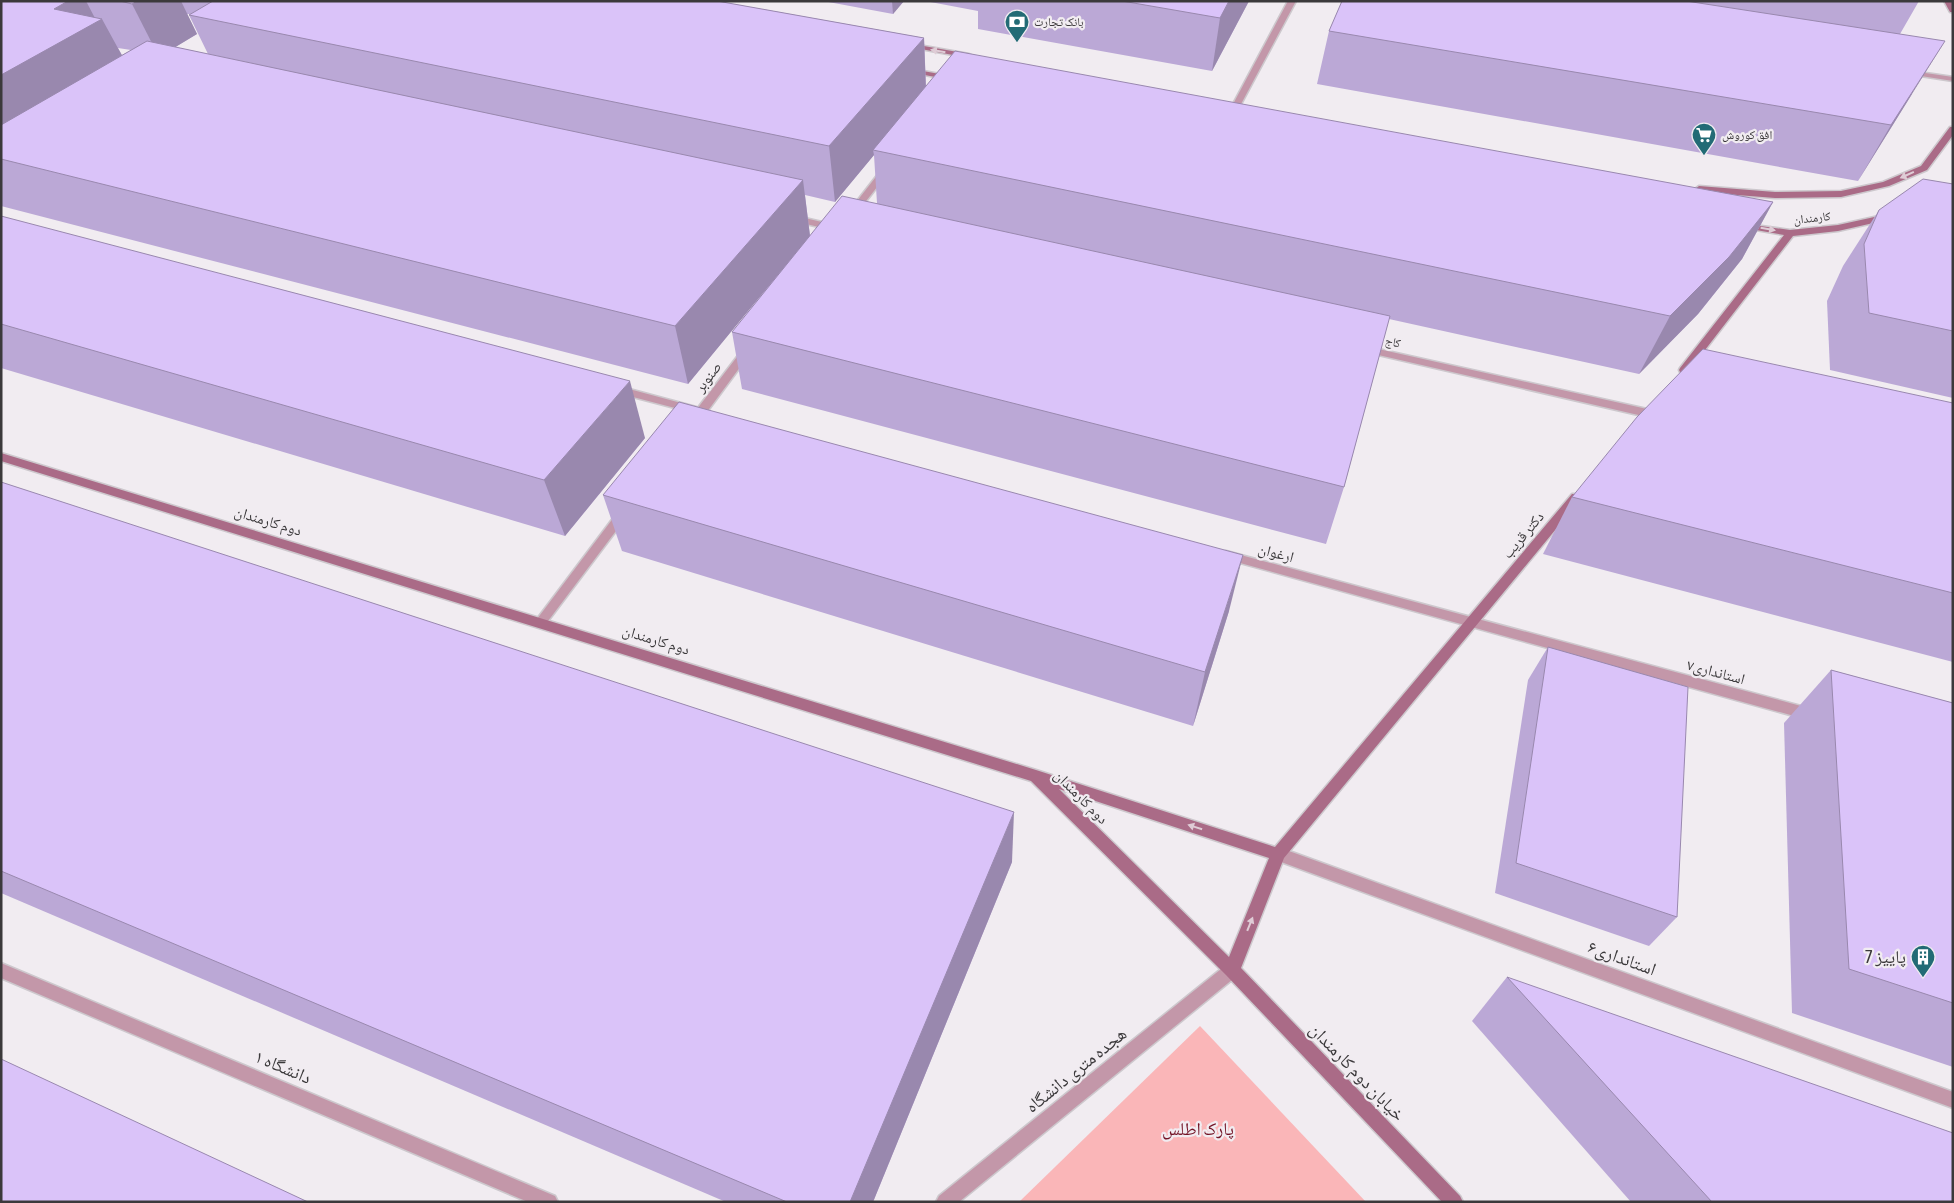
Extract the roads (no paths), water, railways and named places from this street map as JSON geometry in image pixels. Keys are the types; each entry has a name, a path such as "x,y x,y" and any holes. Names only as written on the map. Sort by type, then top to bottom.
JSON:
{"street":[{"path":"1234,110 1292,1"},
{"path":"1948,1 1953,10"},
{"path":"905,44 983,59"},
{"path":"898,68 953,83"},
{"path":"1903,72 1953,79"},
{"path":"1226,104 1234,110 1246,108"},
{"name":"کارمندان","path":"1691,188 1775,195 1841,194 1886,184 1924,168 1953,129"},
{"path":"781,216 841,232 889,166"},
{"name":"کارمندان","path":"1732,223 1790,233 1838,228 1900,214"},
{"path":"1679,376 1696,362 1790,233"},
{"name":"صنوبر","path":"688,428 705,414 753,343"},
{"name":"کاج","path":"1356,347 1647,413"},
{"path":"604,387 705,414"},
{"name":"دوم کارمندان","path":"1,456 1036,776 1232,970"},
{"name":"دکتر قریب","path":"1232,970 1278,854 1470,622 1584,488"},
{"path":"541,622 629,505"},
{"name":"ارغوان","path":"1210,551 1470,622"},
{"name":"استانداری۷","path":"1470,622 1820,718"},
{"path":"1036,776 1278,854"},
{"name":"استانداری۶","path":"1278,854 1953,1100"},
{"name":"دانشگاه ۱","path":"1,970 549,1202"},
{"name":"هجده متری دانشگاه","path":"945,1202 1232,970"},
{"name":"خیابان دوم کارمندان","path":"1232,970 1454,1202"}],"place":[{"name":"بانک تجارت","path":"1017,43"},
{"name":"افق کوروش","path":"1704,156"},
{"name":"پاییز 7","path":"1923,978"}],"park label":[{"name":"پارک اطلس","path":"1198,1129"}]}
